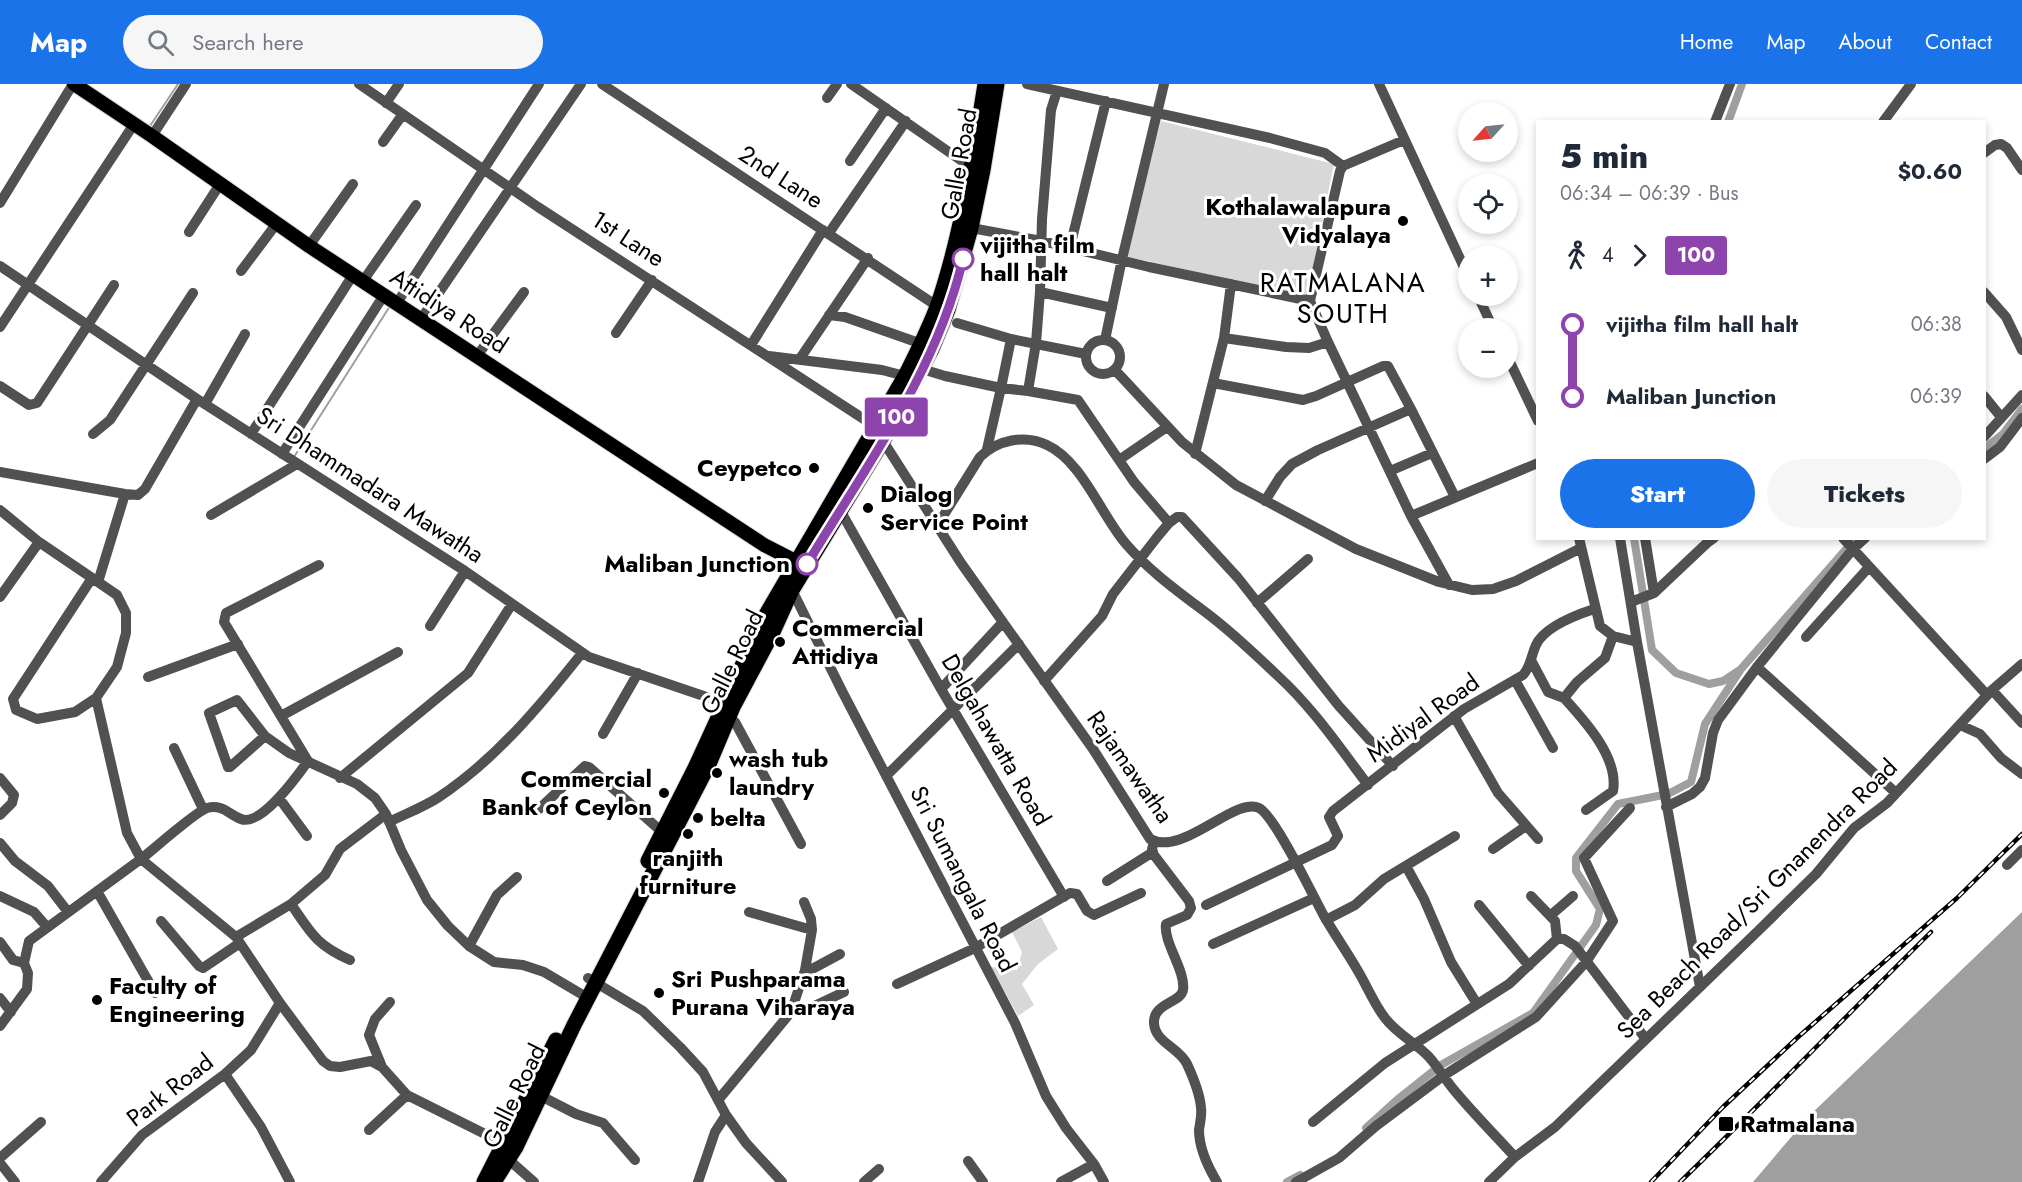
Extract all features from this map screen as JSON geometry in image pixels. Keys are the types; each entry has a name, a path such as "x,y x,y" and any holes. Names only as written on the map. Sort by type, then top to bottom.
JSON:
{"highway":[{"name":"Galle Road","path":"494,1182 584,995 709,764 726,709 764,618 840,510 883,441 922,369 946,317 962,263 972,168 985,84"},
{"name":"Galle Road","path":"966,226 997,84"},
{"name":"Galle Road","path":"592,980 662,832 726,709 773,632 801,564 922,344 946,317"},
{"name":"Galle Road","path":"484,1182 509,1150 539,1095 584,995"}],"main road":[{"name":"Attidiya Road","path":"73,84 384,296 764,545 801,564"}],"street":[{"path":"0,202 73,84"},
{"path":"0,327 28,284 145,131 186,84"},
{"name":"1st Lane","path":"359,84 512,188 876,427"},
{"path":"386,103 399,84"},
{"path":"397,303 539,84"},
{"path":"421,319 581,84"},
{"name":"2nd Lane","path":"602,84 868,258 946,317 1011,339 1086,354"},
{"path":"826,98 837,84"},
{"path":"851,84 972,168"},
{"path":"1027,84 1064,89 1308,148 1324,153 1343,166"},
{"path":"1105,340 1164,84"},
{"path":"1379,84 1458,255"},
{"path":"1716,120 1730,84"},
{"path":"1884,120 1911,84"},
{"path":"1028,391 1036,343 1042,219 1051,110 1064,89"},
{"path":"1070,247 1106,101"},
{"path":"850,161 886,108"},
{"path":"383,142 403,114"},
{"path":"751,345 826,231 906,121"},
{"path":"1404,140 1343,166 1340,171 1310,301 1411,516 1449,585"},
{"path":"1986,152 1995,145 2001,144 2007,148 2022,170"},
{"path":"189,232 220,184"},
{"path":"309,246 352,184"},
{"path":"251,434 358,278 416,205"},
{"path":"241,271 277,224"},
{"path":"966,226 1310,301"},
{"path":"799,360 868,258"},
{"name":"Sri Dhammadara Mawatha","path":"0,266 251,434 465,571 588,657 638,673 726,709"},
{"path":"616,333 652,280"},
{"path":"1195,454 1224,338 1231,284"},
{"path":"0,386 29,405 38,403 114,285"},
{"path":"477,357 524,292"},
{"path":"1040,292 1112,308"},
{"path":"93,434 110,420 193,293"},
{"path":"1986,294 2006,317 2022,350"},
{"path":"282,454 384,296"},
{"path":"828,315 845,317 922,344"},
{"path":"0,472 135,496 145,489 245,334"},
{"path":"1224,338 1309,348 1328,342"},
{"path":"987,449 1011,339"},
{"path":"1105,340 1114,344 1120,353 1120,359 1115,370 1106,374 1095,372 1088,364 1086,354 1092,344 1105,340"},
{"path":"768,356 882,370 905,376"},
{"path":"1213,383 1303,400 1383,366 1388,366 1455,497"},
{"path":"922,369 1001,388 1078,400 1119,460 1169,523"},
{"path":"1115,370 1195,454 1236,485 1356,549 1449,585 1472,590 1493,589 1516,581 1580,543 1594,609 1600,626 1613,636 1637,642"},
{"path":"1518,378 1536,417"},
{"path":"1986,435 2022,395"},
{"path":"1986,398 2001,417"},
{"path":"1265,501 1280,477 1292,464 1411,409"},
{"path":"1986,458 2000,447 2022,418"},
{"path":"1119,460 1167,427"},
{"path":"937,526 987,449 1002,443 1026,439 1047,445 1057,451 1081,477 1120,536 1139,559 1215,620 1279,676 1308,706 1368,785"},
{"name":"Rajamawatha","path":"883,441 937,526 1093,749 1153,847 1173,842 1231,813 1248,807 1256,807 1270,819 1383,1016 1432,1061 1515,1157"},
{"path":"1390,471 1432,453"},
{"path":"211,515 297,464"},
{"path":"1411,516 1536,464"},
{"path":"0,510 39,542 95,580 117,595 126,613 126,633 117,668 96,698 75,712 37,719 16,710 13,699 95,580 125,494"},
{"name":"Delgahawatta Road","path":"840,510 941,689 1064,897"},
{"path":"1044,681 1102,616 1113,594 1169,523 1177,517 1182,517 1238,578 1338,705 1393,766"},
{"path":"1621,540 1643,597"},
{"path":"1645,540 1643,597 1637,642 1700,987"},
{"path":"1643,597 1711,540"},
{"path":"1844,540 1990,693 2022,723"},
{"path":"1666,807 1692,794 1700,787 1705,778 1713,733 1718,720 1757,667 1862,540"},
{"path":"0,597 39,542"},
{"path":"1257,603 1308,559"},
{"path":"308,760 224,622 226,613 319,565"},
{"path":"1806,637 1869,567"},
{"path":"430,626 465,571"},
{"name":"Sri Sumangala Road","path":"792,590 1015,1023 1046,1096 1104,1182"},
{"path":"340,778 468,673 513,604"},
{"name":"Midiyal Road","path":"1295,864 1336,841 1337,829 1329,817 1333,811 1454,716 1515,680 1527,670 1535,646 1546,634 1573,616 1594,609"},
{"path":"941,689 1003,622"},
{"path":"1564,698 1605,658 1613,636"},
{"path":"148,677 238,644"},
{"path":"886,776 1019,644"},
{"path":"281,716 398,652"},
{"path":"161,921 203,968 238,940 291,904 325,875 340,849 388,818 438,798 486,760 532,714 582,653"},
{"path":"1532,660 1548,692 1564,698 1591,728 1609,761 1615,781 1613,791 1586,810"},
{"name":"Sea Beach Road/Sri Gnanendra Road","path":"1489,1182 1515,1157 1555,1127 1700,987 1816,874 1854,828 1887,803 1990,693 2022,664"},
{"path":"1757,667 1896,793"},
{"path":"603,734 638,673"},
{"path":"1515,680 1553,748"},
{"path":"96,698 127,833 141,859 238,940 280,1004 323,1061 330,1066 340,1067 371,1061 382,1066"},
{"path":"265,736 230,768 209,713 237,700 265,736 289,753 357,784 375,798 388,818 427,900 448,926 470,946 494,962 523,965 544,972 584,995"},
{"path":"726,709 801,844"},
{"path":"1454,716 1498,792 1538,839"},
{"path":"1960,725 1980,734 2001,758 2022,774"},
{"path":"174,748 203,809"},
{"path":"0,1026 27,989 28,973 24,963 29,941 141,859 203,809 218,807 239,819 252,819 279,798 293,783 308,760"},
{"path":"539,809 585,766 589,767 662,832"},
{"path":"0,778 14,795 12,803 0,815"},
{"path":"279,798 307,836"},
{"path":"1296,1182 1339,1158 1442,1075 1536,1017 1586,962 1613,921 1584,858 1630,808"},
{"path":"1493,849 1526,826"},
{"path":"1326,920 1355,905 1384,879 1455,836"},
{"path":"0,843 15,861 48,886 68,912"},
{"path":"1107,881 1153,847 1189,901 1191,908 1187,915 1166,924 1166,933 1183,989 1180,995 1159,1009 1154,1023 1158,1036 1182,1055 1191,1075 1201,1105 1200,1140 1217,1182"},
{"path":"2007,865 2022,850"},
{"path":"1206,905 1295,864"},
{"path":"1406,866 1424,899 1451,962 1477,1004"},
{"path":"470,946 497,895 517,877"},
{"path":"97,891 155,993"},
{"path":"897,984 975,948 1072,892 1077,894 1088,911 1094,915 1141,893"},
{"path":"0,896 34,912 46,927"},
{"path":"1531,896 1551,915 1557,927 1557,939"},
{"path":"1551,915 1573,896"},
{"path":"1213,944 1314,898"},
{"path":"719,1099 791,1012 805,970 812,930 804,902"},
{"path":"291,904 318,942 330,951 350,960"},
{"path":"1479,905 1529,966"},
{"path":"749,912 812,930"},
{"path":"1313,1122 1384,1063 1509,984 1557,939 1564,939 1575,946 1645,1038"},
{"path":"0,942 13,960 24,963"},
{"path":"805,970 814,968 840,954"},
{"path":"592,980 643,1011 703,1072 726,1115 746,1143 782,1182"},
{"path":"791,1012 808,1009 844,992"},
{"path":"0,998 11,1012"},
{"path":"390,1002 375,1019 369,1035 382,1066 407,1095 509,1150 534,1182"},
{"name":"Park Road","path":"101,1182 142,1135 225,1074 251,1050 280,1004"},
{"path":"225,1074 261,1127 290,1182"},
{"path":"369,1130 407,1095"},
{"path":"539,1095 576,1114 603,1123 635,1161"},
{"path":"698,1182 716,1132 726,1115"},
{"path":"0,1158 41,1122"},
{"path":"968,1161 983,1182"},
{"path":"0,1163 15,1182"},
{"path":"1061,1182 1094,1164"},
{"path":"864,1182 879,1169"}],"shaded area":[{"path":"1161,121 1334,164 1307,297 1125,256"},
{"path":"2022,912 2022,1182 1753,1182 1810,1115"},
{"path":"1041,917 1058,949 1038,964 1022,984 1034,1005 1018,1016 991,967 1017,970 1022,952 1012,932"}],"waterway":[{"path":"148,129 178,84"},
{"path":"1729,120 1742,84"},
{"path":"294,457 390,306"},
{"path":"1986,447 2003,434 2022,409"},
{"path":"1634,540 1652,650 1676,673 1709,684 1723,681 1738,671"},
{"path":"1366,1128 1441,1065 1533,1013 1596,925 1600,909 1576,871 1576,858 1618,804 1668,794 1691,782 1705,724 1741,669 1854,540"},
{"path":"1287,1182 1300,1175"}],"railway":[{"path":"1651,1182 1723,1107 1797,1038 1957,898 2022,834"},
{"path":"1680,1182 1931,932"}],"bus line":[{"name":"100","path":"807,564 883,441 932,349 948,310 963,259"}],"place":[{"name":"Kothalawalapura Vidyalaya","path":"1403,221"},
{"name":"vijitha film hall halt","path":"963,259"},
{"name":"Ceypetco","path":"814,468"},
{"name":"Dialog Service Point","path":"868,508"},
{"name":"Maliban Junction","path":"807,564"},
{"name":"Commercial Attidiya","path":"780,642"},
{"name":"wash tub laundry","path":"717,773"},
{"name":"Commercial Bank of Ceylon","path":"664,793"},
{"name":"belta","path":"698,818"},
{"name":"ranjith furniture","path":"688,834"},
{"name":"Sri Pushparama Purana Viharaya","path":"659,993"},
{"name":"Faculty of Engineering","path":"97,1000"},
{"name":"Ratmalana","path":"1726,1124"}],"district":[{"name":"RATMALANA SOUTH","path":"1343,298"}]}
